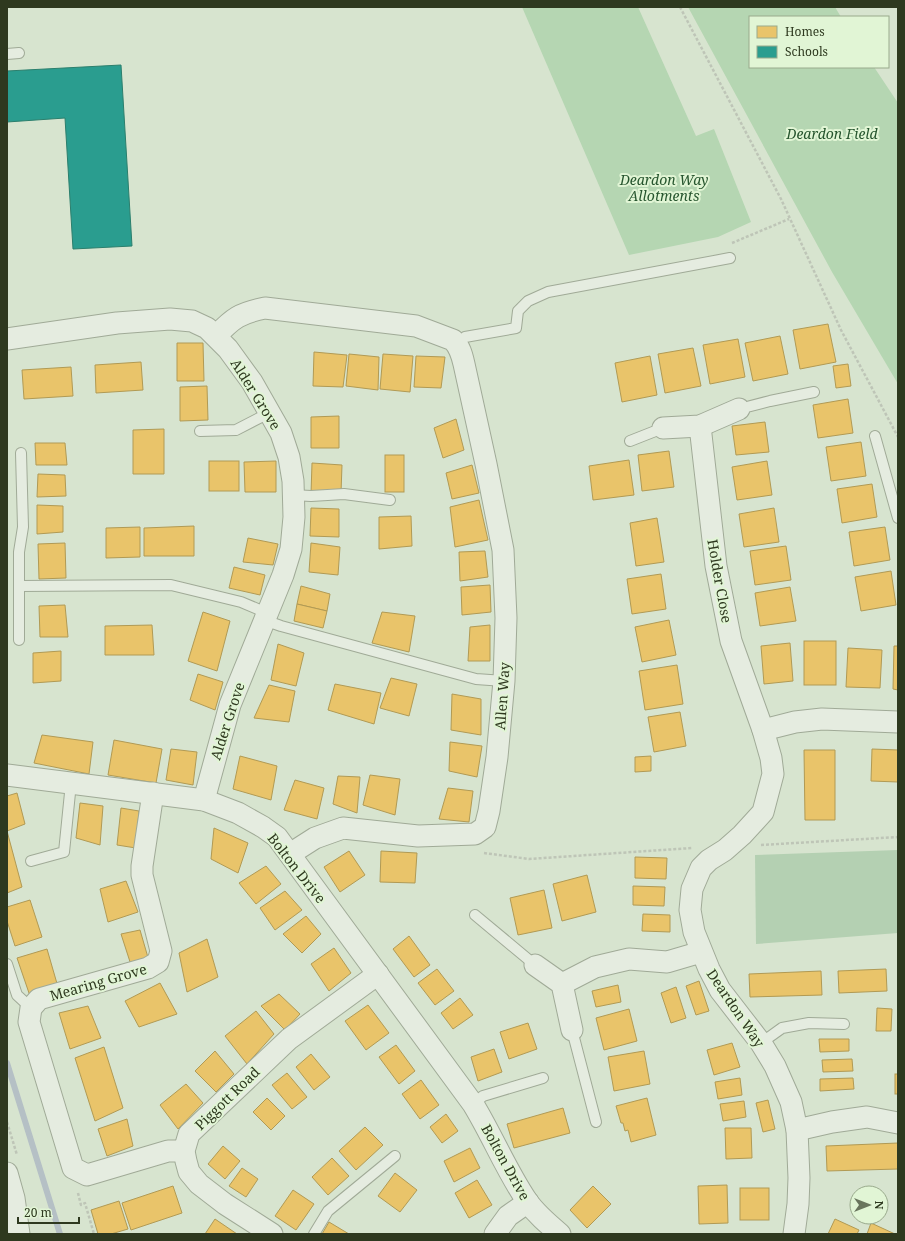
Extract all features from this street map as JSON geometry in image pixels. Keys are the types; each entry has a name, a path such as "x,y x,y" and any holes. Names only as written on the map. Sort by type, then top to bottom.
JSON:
{"street":[{"path":"216,336 230,321 247,312 265,308 416,326 446,337 458,344"},
{"name":"Alder Grove","path":"7,339 117,323 170,319 192,321 207,328 228,349 252,382 271,412 282,434 289,457 293,481 294,517 291,549 283,574 230,705 204,800"},
{"name":"Allen Way","path":"290,854 315,838 344,828 418,836 475,834 485,827 489,811 497,757 504,681 506,618 502,550 486,464 461,351 458,344"},
{"path":"663,428 700,426 739,409"},
{"name":"Holder Close","path":"700,426 717,574 731,641 764,730"},
{"path":"764,730 795,722 822,719 898,722"},
{"name":"Deardon Way","path":"764,730 771,758 773,774 763,812 742,835 725,850 709,860 701,868 692,889 690,910 694,932 701,952 720,990 761,1043 775,1066 791,1102 797,1130 798,1185 794,1234"},
{"name":"Bolton Drive","path":"7,775 204,800 238,813 277,837 473,1104 528,1202 560,1234"},
{"name":"Mearing Grove","path":"31,1008 39,999 148,968 158,962 161,951 142,875 153,793"},
{"path":"562,984 595,967 622,960 629,959 667,962 701,952"},
{"path":"535,965 562,984 572,1030"},
{"name":"Piggott Road","path":"184,1151 190,1134 289,1039 378,974"},
{"path":"31,1008 29,1022 73,1168 87,1175 168,1151 184,1151 190,1172 199,1184 225,1204 272,1234"},
{"path":"797,1130 832,1122 867,1117 898,1123"},
{"path":"7,1173 14,1198 19,1234"},
{"path":"495,1234 508,1216 528,1202"}],"lane":[{"path":"7,54 19,53"},
{"path":"458,344 465,337 516,328 518,311 528,301 548,292 730,258"},
{"path":"739,409 814,392"},
{"path":"200,430 236,430 271,412"},
{"path":"630,441 663,428"},
{"path":"875,436 898,518"},
{"path":"19,640 19,552 23,527 21,453"},
{"path":"293,496 344,494 390,500"},
{"path":"19,586 171,585 241,602 281,626 476,679 504,681"},
{"path":"31,861 64,852 71,783"},
{"path":"475,915 535,965"},
{"path":"7,964 17,995 31,1008"},
{"path":"761,1043 782,1028 809,1023 844,1024"},
{"path":"572,1030 596,1122"},
{"path":"473,1104 484,1096 543,1078"},
{"path":"314,1234 328,1211 394,1156"}],"path":[{"path":"680,7 781,199 841,330 898,437"},
{"path":"731,243 789,219"},
{"path":"742,835 760,845 898,838"},
{"path":"482,853 529,859 697,847"},
{"path":"73,1168 81,1205 85,1203 94,1234"}],"green space":[{"name":"Deardon Way Allotments","path":"522,7 638,7 696,136 714,129 751,222 718,237 629,255"},
{"name":"Deardon Field","path":"688,7 835,7 840,16 749,16 749,68 875,68 898,103 898,384 832,272"},
{"path":"898,850 898,933 756,944 755,855"}],"building: Homes":[{"path":"828,324 836,362 800,369 793,330"},
{"path":"780,336 788,374 753,381 745,343"},
{"path":"738,339 745,377 710,384 703,345"},
{"path":"177,343 203,343 204,381 177,381"},
{"path":"693,348 701,386 665,393 658,354"},
{"path":"314,352 347,355 343,387 313,386"},
{"path":"349,354 379,357 378,390 346,386"},
{"path":"383,354 413,356 410,392 380,389"},
{"path":"416,356 445,357 441,388 414,387"},
{"path":"650,356 657,395 622,402 615,363"},
{"path":"141,362 143,390 96,393 95,365"},
{"path":"848,364 851,386 836,388 833,366"},
{"path":"71,367 73,396 24,399 22,370"},
{"path":"207,386 208,420 180,421 180,387"},
{"path":"848,399 853,433 818,438 813,405"},
{"path":"339,416 339,448 311,448 311,417"},
{"path":"456,419 464,450 443,458 434,428"},
{"path":"765,422 769,452 736,455 732,426"},
{"path":"164,429 164,474 133,474 133,430"},
{"path":"861,442 866,476 831,481 826,447"},
{"path":"35,443 65,443 67,465 36,465"},
{"path":"669,451 674,487 642,491 638,455"},
{"path":"385,455 404,455 404,492 385,492"},
{"path":"629,460 634,495 593,500 589,466"},
{"path":"209,461 239,461 239,491 209,491"},
{"path":"276,461 276,492 245,492 244,462"},
{"path":"767,461 772,495 737,500 732,467"},
{"path":"312,463 342,465 341,493 311,494"},
{"path":"472,465 479,493 452,499 446,473"},
{"path":"38,474 65,475 66,496 37,497"},
{"path":"872,484 877,517 842,523 837,489"},
{"path":"479,500 488,540 455,547 450,507"},
{"path":"37,505 63,506 63,532 37,534"},
{"path":"311,508 339,509 339,537 310,536"},
{"path":"774,508 779,542 744,547 739,514"},
{"path":"411,516 412,546 379,549 379,517"},
{"path":"657,518 664,562 636,566 630,523"},
{"path":"194,526 194,556 144,556 144,528"},
{"path":"140,527 140,557 106,558 106,528"},
{"path":"885,527 890,560 854,566 849,532"},
{"path":"248,538 278,544 273,565 243,562"},
{"path":"65,543 66,578 39,579 38,544"},
{"path":"311,543 340,547 338,575 309,572"},
{"path":"786,546 791,580 755,585 750,551"},
{"path":"485,551 488,577 460,581 459,552"},
{"path":"234,567 265,575 260,595 229,588"},
{"path":"891,571 896,605 861,611 855,577"},
{"path":"661,574 666,609 632,614 627,579"},
{"path":"490,585 491,612 462,615 461,587"},
{"path":"301,586 330,594 327,611 297,604"},
{"path":"790,587 796,621 760,626 755,593"},
{"path":"297,604 327,611 323,628 294,621"},
{"path":"65,605 68,637 40,637 39,606"},
{"path":"203,612 230,621 217,671 188,661"},
{"path":"382,612 415,616 409,652 372,643"},
{"path":"669,620 676,655 642,662 635,627"},
{"path":"152,625 154,655 105,655 105,626"},
{"path":"490,625 490,661 468,661 470,627"},
{"path":"804,641 836,641 836,685 804,685"},
{"path":"790,643 793,681 764,684 761,646"},
{"path":"278,644 304,653 296,686 271,680"},
{"path":"894,646 898,646 898,690 893,689"},
{"path":"848,648 882,650 880,688 846,687"},
{"path":"61,651 61,681 33,683 33,653"},
{"path":"677,665 683,704 645,710 639,671"},
{"path":"198,674 223,682 215,710 190,700"},
{"path":"391,678 417,684 409,716 380,708"},
{"path":"335,684 381,693 374,724 328,710"},
{"path":"269,685 295,691 289,722 254,718"},
{"path":"452,694 481,699 481,735 451,730"},
{"path":"680,712 686,746 654,752 648,717"},
{"path":"42,735 93,742 89,774 34,763"},
{"path":"114,740 162,749 156,783 108,775"},
{"path":"450,742 482,746 477,777 449,771"},
{"path":"171,749 197,752 193,785 166,780"},
{"path":"872,749 898,750 898,782 871,781"},
{"path":"804,750 835,750 835,820 805,820"},
{"path":"240,756 277,766 271,800 233,789"},
{"path":"651,756 651,771 635,772 635,757"},
{"path":"370,775 400,779 395,815 363,805"},
{"path":"338,776 360,777 357,813 333,804"},
{"path":"295,780 324,788 317,819 284,810"},
{"path":"448,788 473,791 469,822 439,819"},
{"path":"17,793 25,824 7,831 7,796"},
{"path":"80,803 103,806 100,845 76,838"},
{"path":"121,808 139,811 136,848 117,845"},
{"path":"214,828 248,843 238,873 211,859"},
{"path":"7,831 22,887 7,893"},
{"path":"349,851 365,875 340,892 324,867"},
{"path":"381,851 417,853 415,883 380,882"},
{"path":"635,857 667,858 666,879 635,878"},
{"path":"266,866 281,884 256,904 239,883"},
{"path":"587,875 596,912 562,921 553,884"},
{"path":"126,881 138,912 108,922 100,889"},
{"path":"633,886 665,887 664,906 633,905"},
{"path":"544,890 552,928 518,935 510,898"},
{"path":"285,891 302,910 275,930 260,908"},
{"path":"30,900 42,937 15,946 7,921 7,907"},
{"path":"643,914 670,915 670,932 642,931"},
{"path":"306,916 321,934 302,953 283,934"},
{"path":"140,930 149,961 132,968 121,934"},
{"path":"409,936 430,965 414,977 393,949"},
{"path":"207,939 218,977 187,992 179,953"},
{"path":"334,948 351,973 329,991 311,964"},
{"path":"47,949 58,987 30,996 17,958"},
{"path":"437,969 454,991 435,1005 418,983"},
{"path":"886,969 887,991 839,993 838,971"},
{"path":"821,971 822,995 750,997 749,974"},
{"path":"699,981 709,1011 696,1015 686,986"},
{"path":"160,983 177,1014 139,1027 125,1001"},
{"path":"618,985 621,1002 596,1007 592,991"},
{"path":"676,987 686,1018 671,1023 661,993"},
{"path":"279,994 300,1014 285,1030 261,1006"},
{"path":"460,998 473,1015 453,1029 441,1013"},
{"path":"368,1005 389,1033 366,1050 345,1021"},
{"path":"88,1006 101,1038 70,1049 59,1013"},
{"path":"877,1008 892,1009 891,1031 876,1031"},
{"path":"629,1009 637,1041 604,1050 596,1018"},
{"path":"256,1011 274,1034 247,1064 225,1036"},
{"path":"528,1023 537,1049 509,1059 500,1032"},
{"path":"819,1039 849,1039 849,1051 820,1052"},
{"path":"732,1043 740,1067 714,1075 707,1050"},
{"path":"396,1045 415,1071 399,1084 379,1057"},
{"path":"104,1047 123,1108 95,1121 75,1058"},
{"path":"494,1049 502,1072 478,1081 471,1057"},
{"path":"215,1051 234,1074 216,1092 195,1071"},
{"path":"644,1051 650,1084 614,1091 608,1057"},
{"path":"311,1054 330,1077 314,1090 296,1067"},
{"path":"852,1059 853,1071 823,1072 822,1060"},
{"path":"287,1073 307,1097 292,1109 272,1085"},
{"path":"895,1074 898,1074 898,1094 895,1094"},
{"path":"740,1078 742,1095 718,1099 715,1082"},
{"path":"853,1078 854,1089 820,1091 820,1079"},
{"path":"421,1080 439,1105 420,1119 402,1094"},
{"path":"186,1084 203,1103 178,1129 160,1105"},
{"path":"267,1098 285,1116 271,1130 253,1112"},
{"path":"647,1098 656,1135 631,1142 628,1130 625,1131 623,1123 621,1123 616,1106"},
{"path":"768,1100 775,1129 763,1132 756,1103"},
{"path":"744,1101 746,1117 723,1121 720,1104"},
{"path":"563,1108 570,1133 514,1148 507,1124"},
{"path":"446,1114 458,1131 442,1143 430,1127"},
{"path":"127,1119 133,1146 107,1156 98,1129"},
{"path":"365,1127 383,1145 356,1170 339,1151"},
{"path":"725,1128 751,1128 752,1158 726,1159"},
{"path":"898,1143 898,1169 827,1171 826,1146"},
{"path":"223,1146 240,1161 225,1179 208,1164"},
{"path":"470,1148 480,1168 454,1182 444,1161"},
{"path":"332,1158 349,1176 328,1195 312,1177"},
{"path":"242,1168 258,1179 246,1197 229,1186"},
{"path":"395,1173 417,1190 400,1212 378,1196"},
{"path":"477,1180 492,1205 469,1218 455,1193"},
{"path":"727,1185 728,1223 699,1224 698,1186"},
{"path":"173,1186 182,1213 131,1230 122,1203"},
{"path":"593,1186 611,1204 587,1228 570,1210"},
{"path":"740,1188 769,1188 769,1220 740,1220"},
{"path":"293,1190 314,1204 296,1230 275,1216"},
{"path":"119,1201 128,1229 111,1234 98,1234 91,1210"},
{"path":"215,1219 237,1234 205,1234"},
{"path":"835,1219 859,1230 857,1234 828,1234"},
{"path":"329,1222 349,1234 322,1234"},
{"path":"870,1225 875,1225 895,1234 867,1234"}],"building: Schools":[{"path":"121,65 132,246 73,249 65,118 7,122 7,71"}],"waterway":[{"path":"7,1063 60,1234"}]}
